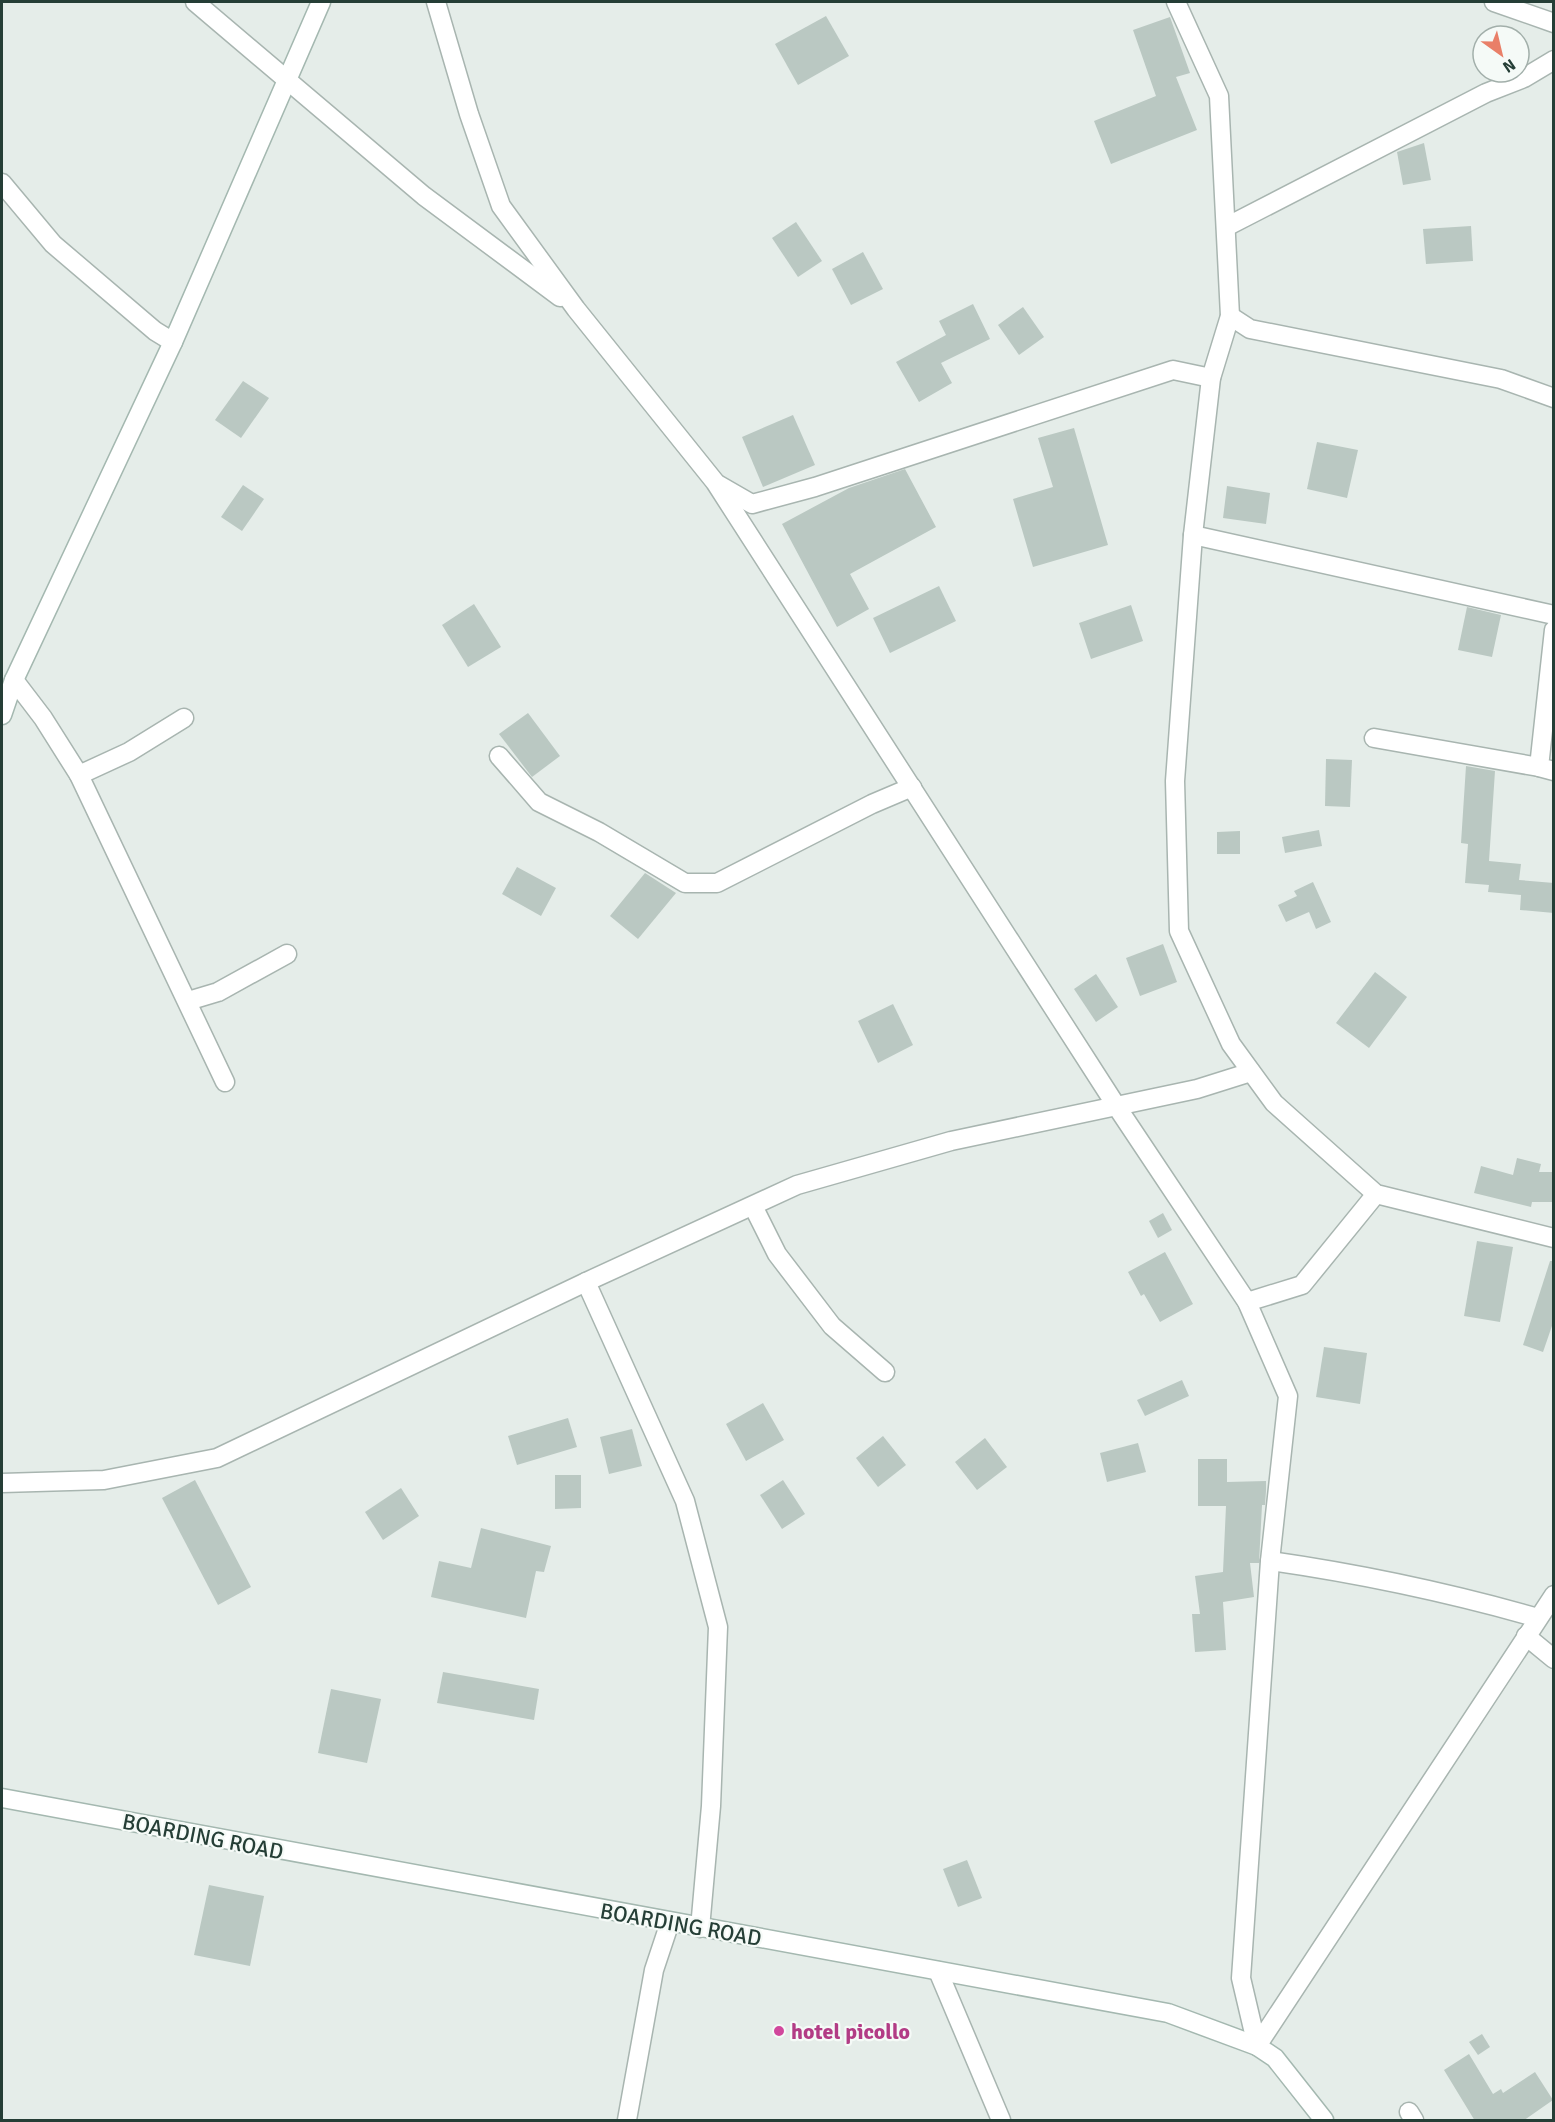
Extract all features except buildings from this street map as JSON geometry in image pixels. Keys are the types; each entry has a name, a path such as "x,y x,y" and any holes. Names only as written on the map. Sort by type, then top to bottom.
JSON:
{"street":[{"path":"195,2 424,196 576,309"},
{"path":"2,715 14,680 173,342 289,82 321,2"},
{"path":"436,2 468,114 501,206 576,309 715,482 1117,1107 1246,1302 1288,1396 1270,1561 1240,1978 1257,2046"},
{"path":"1176,2 1219,96 1230,316 1211,378 1193,535 1175,781 1179,932 1230,1044 1274,1103 1376,1194 1554,1238"},
{"path":"1494,2 1554,23"},
{"path":"1226,227 1486,93 1524,78 1554,60"},
{"path":"2,183 54,244 154,331 173,342"},
{"path":"1230,316 1250,329 1501,379 1554,398"},
{"path":"715,482 752,504 815,487 1173,370 1211,378"},
{"path":"1193,535 1554,615"},
{"path":"1374,738 1546,769 1554,630"},
{"path":"14,680 43,718 79,775 225,1082"},
{"path":"79,775 129,752 184,718"},
{"path":"499,756 539,802 599,832 685,884 717,883 872,804 912,787"},
{"path":"188,1001 218,993 287,954"},
{"path":"2,1483 104,1480 217,1458 586,1282 797,1185 951,1141 1197,1089 1251,1072"},
{"path":"1246,1302 1302,1284 1376,1194"},
{"path":"753,1206 777,1254 832,1326 885,1372"},
{"path":"586,1282 685,1501 718,1627 711,1806 700,1928"},
{"path":"1270,1561 1339,1571 1467,1598 1538,1618"},
{"path":"1257,2046 1554,1594"},
{"path":"1526,1636 1554,1659"},
{"name":"BOARDING ROAD","path":"2,1798 1167,2013 1257,2046 1275,2058 1324,2121"},
{"path":"627,2121 654,1970 670,1922"},
{"path":"938,1971 1000,2121"}],"place":[{"name":"hotel picollo","path":"779,2031"}]}
